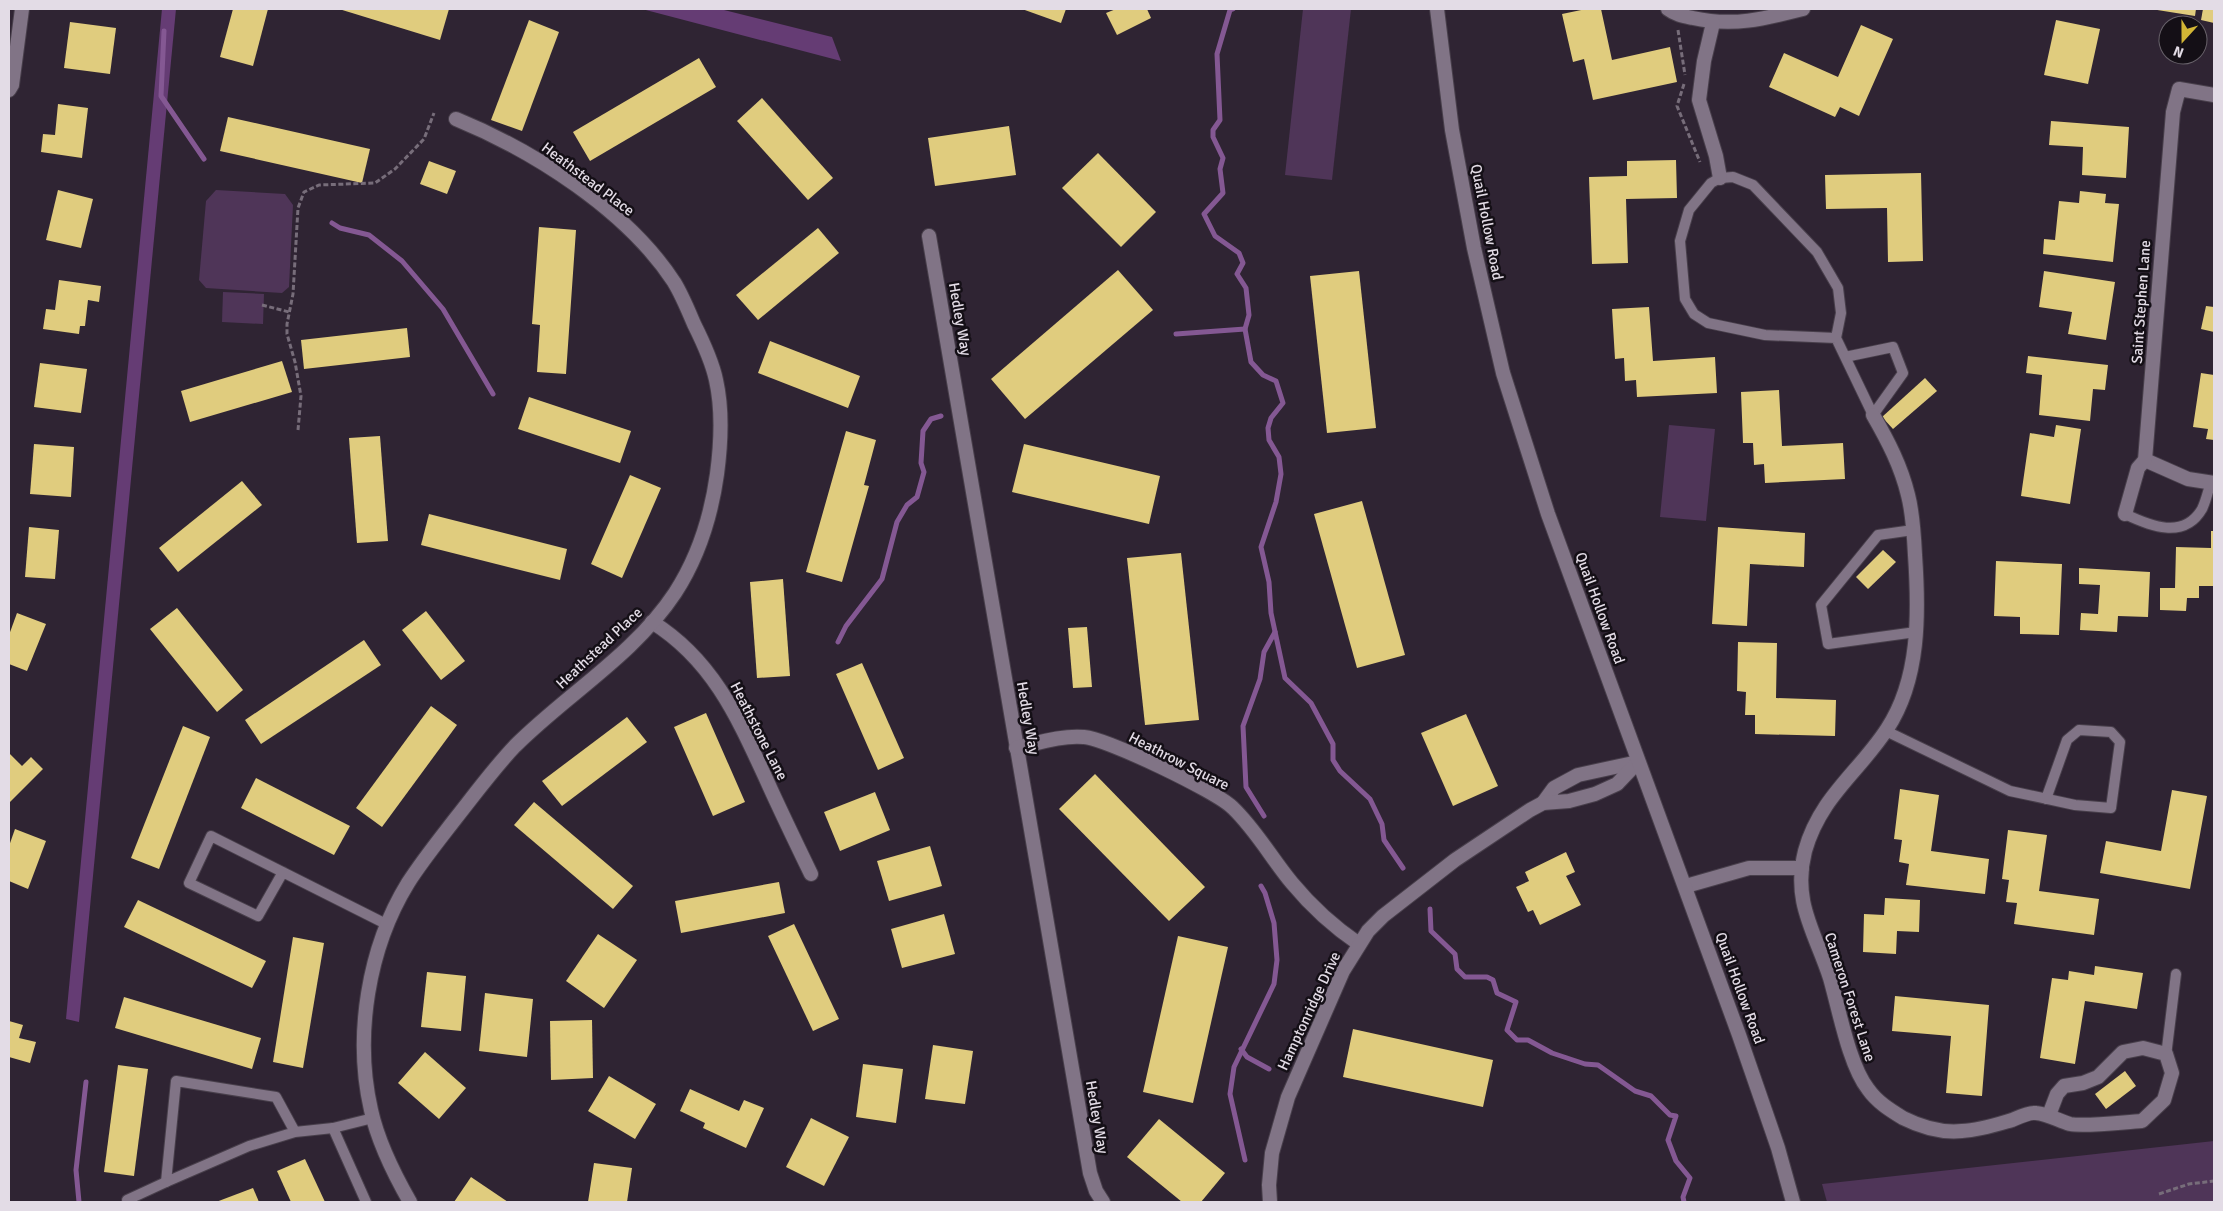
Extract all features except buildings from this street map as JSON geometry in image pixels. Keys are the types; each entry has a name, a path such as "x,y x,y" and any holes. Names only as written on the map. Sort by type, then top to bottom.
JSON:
{"street":[{"path":"9,90 12,85 22,9"},
{"name":"Quail Hollow Road","path":"1437,9 1452,130 1474,248 1503,373 1548,514 1638,762 1686,886 1749,1063 1778,1148 1793,1202"},
{"path":"1668,9 1675,14 1713,23 1753,22 1803,9"},
{"path":"1713,23 1704,61 1699,100 1716,156 1720,178"},
{"name":"Saint Stephen Lane","path":"2125,514 2138,468 2146,460 2173,112 2179,89 2214,95"},
{"name":"Heathstead Place","path":"410,1202 397,1179 373,1118 364,1074 364,1038 374,970 388,925 396,906 413,876 474,795 514,747 631,644 674,595 687,573 703,537 712,510 719,459 721,415 717,383 711,363 674,283 642,243 612,214 531,155 456,119"},
{"name":"Hedley Way","path":"929,236 1090,1173 1096,1191 1103,1202"},
{"name":"Cameron Forest Lane","path":"1874,415 1899,465 1909,497 1917,590 1916,632 1911,668 1901,704 1886,730 1837,789 1821,814 1806,850 1800,886 1804,910 1829,975 1857,1070 1867,1089 1882,1104 1912,1122 1935,1129 1960,1132 1984,1128 2034,1112 2071,1124 2142,1121 2164,1100 2172,1073 2166,1056"},
{"path":"2146,460 2163,470 2188,479 2212,483"},
{"name":"Heathstone Lane","path":"652,622 692,653 719,686 743,729 811,874"},
{"name":"Heathrow Square","path":"1016,748 1067,737 1084,737 1104,741 1212,794 1233,808 1292,884 1321,914 1359,944"},
{"name":"Hamptonridge Drive","path":"1270,1202 1269,1185 1272,1153 1279,1122 1343,971 1359,944 1383,916 1456,860 1543,803 1554,788 1578,775 1638,762"},
{"name":"Hamptonridge Drive","path":"1543,803 1569,801 1617,784 1638,762"},
{"path":"1686,886 1749,868 1802,868"},
{"path":"2049,1116 2057,1094 2064,1086 2083,1083 2098,1077 2122,1052 2143,1048 2166,1056"}],"lane":[{"path":"1836,338 1765,335 1708,323 1694,314 1685,298 1680,241 1689,210 1711,183 1720,178 1733,177 1753,185 1817,252 1838,288 1841,312 1836,338 1845,357 1874,415 1903,374 1893,347 1845,357"},
{"path":"2125,514 2151,526 2166,529 2189,524 2202,509 2212,483"},
{"path":"1913,530 1878,535 1821,605 1828,644 1916,632"},
{"path":"1886,730 2010,791 2046,799 2075,805 2111,808 2120,742 2111,732 2078,730 2067,740 2046,799"},
{"path":"283,872 258,916 189,883 211,836 283,872 388,925"},
{"path":"2166,1056 2176,974"},
{"path":"166,1182 176,1081 276,1097 295,1132"},
{"path":"127,1200 249,1146 295,1132 333,1128 373,1118"},
{"path":"333,1128 366,1202"}],"path":[{"path":"298,430 301,396 295,362 287,334 293,294 298,208 304,192 319,185 374,183 394,169 424,139 434,113"},
{"path":"262,305 289,312"},
{"path":"2159,1194 2190,1184 2214,1181"}],"shaded area":[{"path":"162,9 176,9 79,1022 66,1019"},
{"path":"642,9 720,9 832,37 841,61"},
{"path":"1303,9 1351,9 1332,180 1285,175"},
{"path":"216,190 285,194 293,205 289,287 282,293 206,288 199,280 206,201"},
{"path":"223,292 264,294 263,324 222,322"},
{"path":"1669,425 1715,429 1706,521 1660,517"},
{"path":"2214,1141 2214,1202 1827,1202 1822,1184"}],"waterway":[{"path":"1233,9 1230,10 1217,54 1220,120 1213,130 1213,137 1223,158 1220,169 1223,193 1204,214 1215,236 1239,253 1243,263 1237,274 1246,288 1249,315 1245,329 1251,362 1263,375 1276,381 1283,403 1271,418 1268,428 1269,440 1279,457 1281,474 1276,502 1261,547 1269,582 1271,613 1285,678 1311,703 1333,744 1333,760 1340,771 1370,799 1382,824 1384,840 1403,868"},
{"path":"164,31 161,96 204,159"},
{"path":"332,223 340,228 369,235 402,261 443,309 493,394"},
{"path":"1176,334 1245,329"},
{"path":"838,642 846,626 882,579 897,522 907,505 917,497 924,472 921,463 923,431 931,419 941,416"},
{"path":"1264,816 1246,787 1243,726 1260,679 1264,652 1275,632"},
{"path":"1245,1160 1230,1094 1234,1067 1274,984 1277,960 1274,923 1261,886"},
{"path":"1430,909 1431,931 1455,954 1457,969 1465,977 1487,977 1493,980 1497,993 1516,1002 1507,1030 1517,1040 1528,1040 1552,1053 1585,1064 1598,1065 1635,1091 1651,1096 1670,1115 1676,1116 1668,1140 1676,1161 1690,1178 1683,1197 1684,1202"},
{"path":"1241,1049 1247,1057 1269,1069"},
{"path":"79,1202 76,1170 86,1082"}]}
